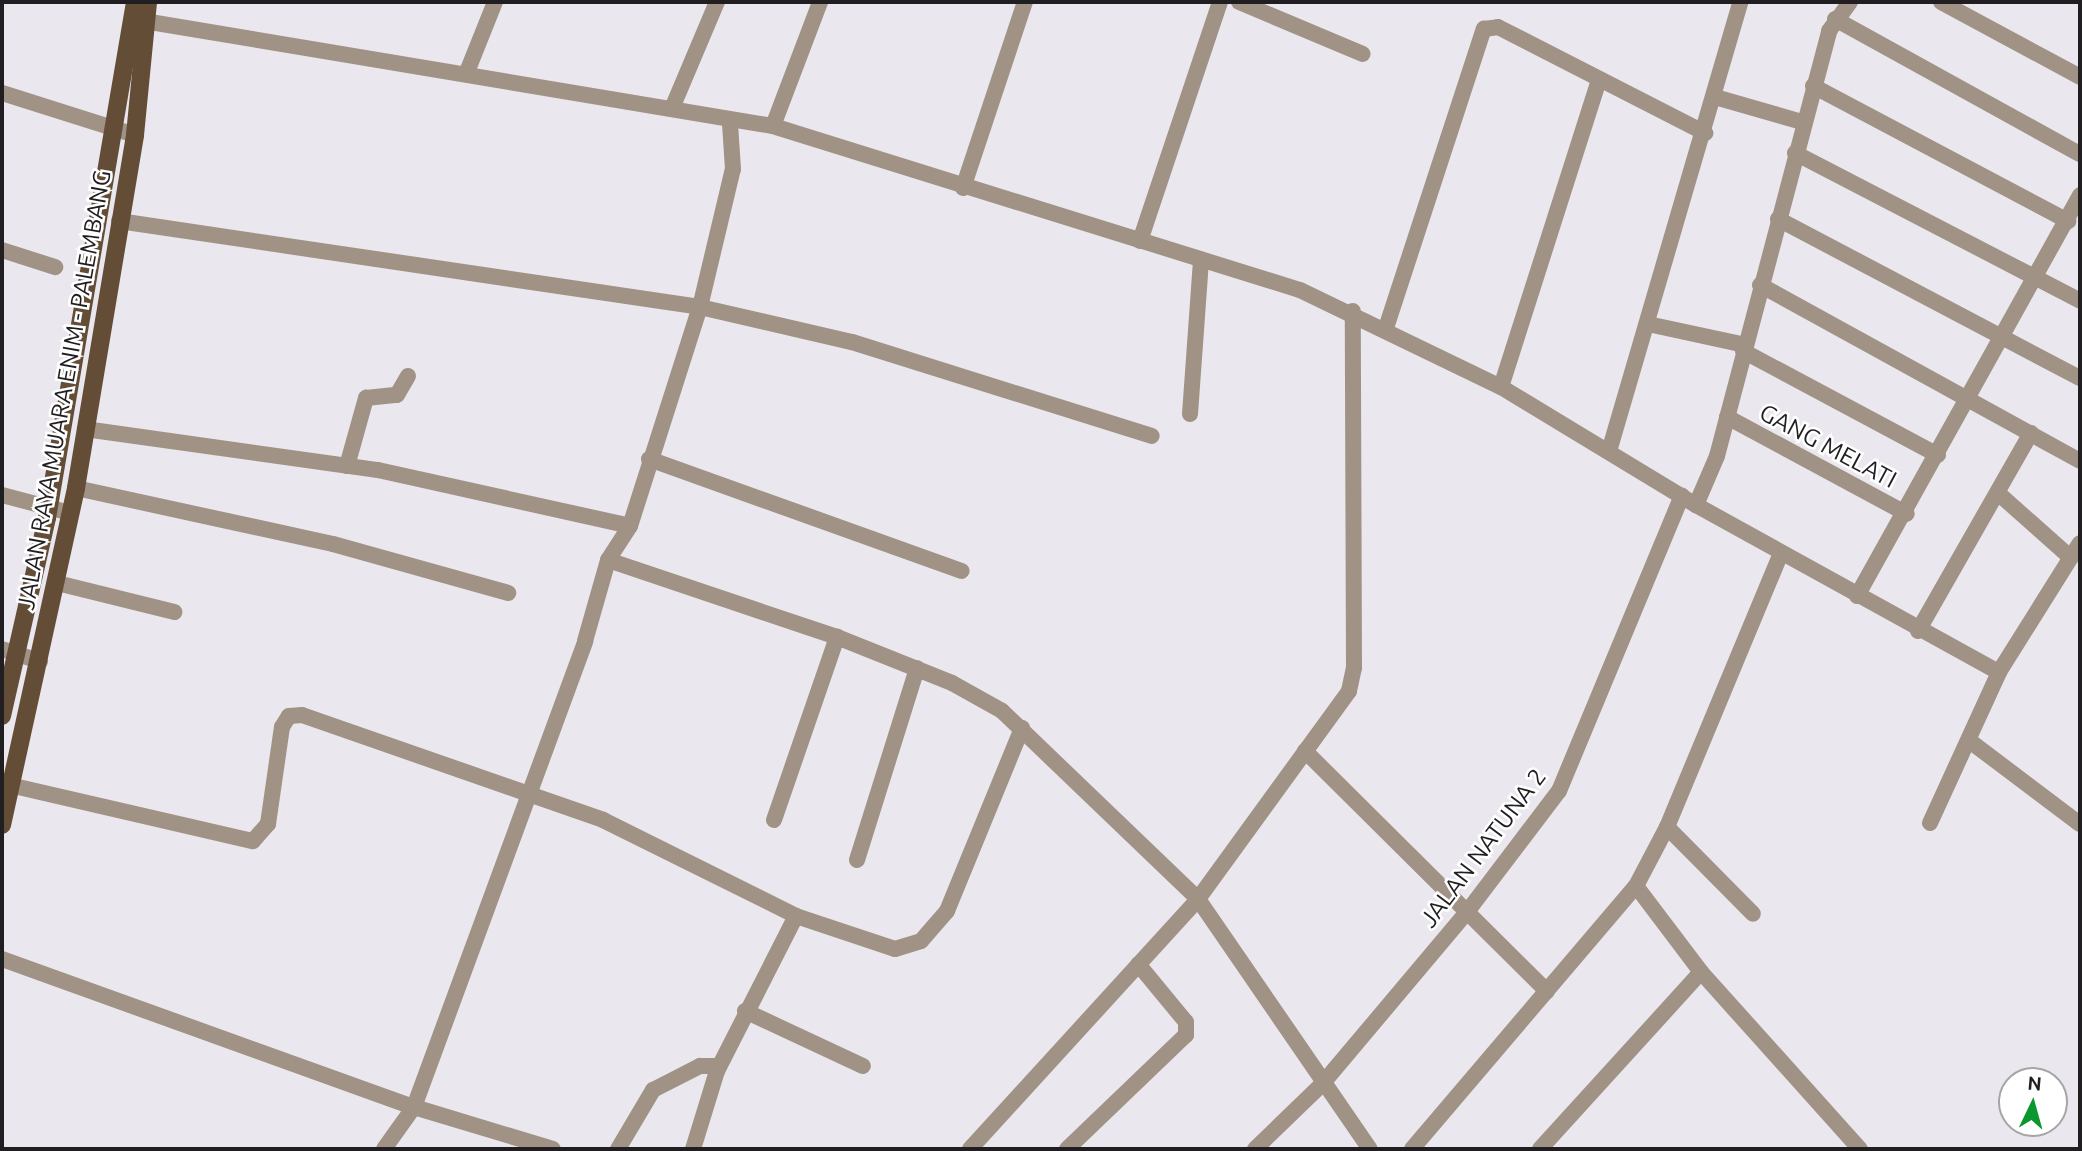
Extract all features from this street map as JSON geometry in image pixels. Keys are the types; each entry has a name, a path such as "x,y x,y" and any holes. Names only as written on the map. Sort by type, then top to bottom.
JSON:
{"main road":[{"name":"JALAN RAYA MUARA ENIM - PALEMBANG","path":"2,716 9,652 48,509 135,2"},
{"name":"JALAN RAYA MUARA ENIM - PALEMBANG","path":"2,825 14,786 76,488 118,221 135,135 144,21 148,2"}],"street":[{"path":"467,72 495,2"},
{"path":"673,106 717,2"},
{"path":"773,126 820,2"},
{"path":"963,188 1026,2"},
{"path":"1140,241 1220,2"},
{"path":"1239,2 1363,54"},
{"path":"1610,448 1716,97 1740,2"},
{"path":"1850,2 1835,19 2080,153"},
{"path":"1941,2 2080,77"},
{"name":"JALAN NATUNA 2","path":"1255,1149 1323,1083 1467,912 1559,791 1727,417 1802,122 1835,19"},
{"path":"144,21 673,106 730,124 773,126 963,188 1201,259 1353,311 1501,387 1610,448 1689,500 1781,554 1918,631 1999,672"},
{"path":"1386,328 1480,32 1498,27 1705,133"},
{"path":"1501,387 1599,79"},
{"path":"1813,86 2068,221"},
{"path":"2,94 135,135"},
{"path":"1716,97 1802,122"},
{"path":"384,1149 414,1107 530,795 608,560 630,526 699,307 733,169 730,124"},
{"path":"1795,153 2080,301"},
{"path":"1857,596 1907,514 2080,195"},
{"path":"1778,219 2080,377"},
{"path":"118,221 699,307 852,342 1152,436"},
{"path":"2,250 55,267"},
{"path":"1190,414 1201,259"},
{"path":"1760,285 1970,397 2080,461"},
{"path":"970,1149 1198,899 1349,691 1354,668 1353,311"},
{"path":"1648,324 1744,348 1938,455"},
{"path":"347,466 366,398 397,395 408,376"},
{"name":"GANG MELATI","path":"1727,417 1907,514"},
{"path":"85,429 347,466 630,526"},
{"path":"1918,631 2031,433"},
{"path":"649,459 962,571"},
{"path":"76,488 333,544 508,593"},
{"path":"1998,494 2071,558"},
{"path":"2,495 70,513"},
{"path":"1930,823 1971,741 1999,672 2080,543"},
{"path":"1412,1149 1636,886 1667,827 1781,554"},
{"path":"608,560 837,637 917,668 1022,728 1198,899 1370,1149"},
{"path":"57,583 174,612"},
{"path":"774,820 837,637"},
{"path":"9,652 40,662"},
{"path":"857,860 917,668"},
{"path":"14,786 253,841 268,824 282,727 298,714 641,835 796,916 883,948 910,946 928,936 947,911 1022,728"},
{"path":"1971,741 2078,816"},
{"path":"1305,751 1547,991"},
{"path":"1667,827 1754,914"},
{"path":"1636,886 1701,972 1860,1149"},
{"path":"694,1149 719,1066 796,916"},
{"path":"2,959 414,1107 553,1149"},
{"path":"1067,1149 1186,1035 1186,1022 1138,964"},
{"path":"1540,1149 1701,972"},
{"path":"745,1011 863,1066"},
{"path":"618,1149 653,1090 700,1066 719,1066"}]}
